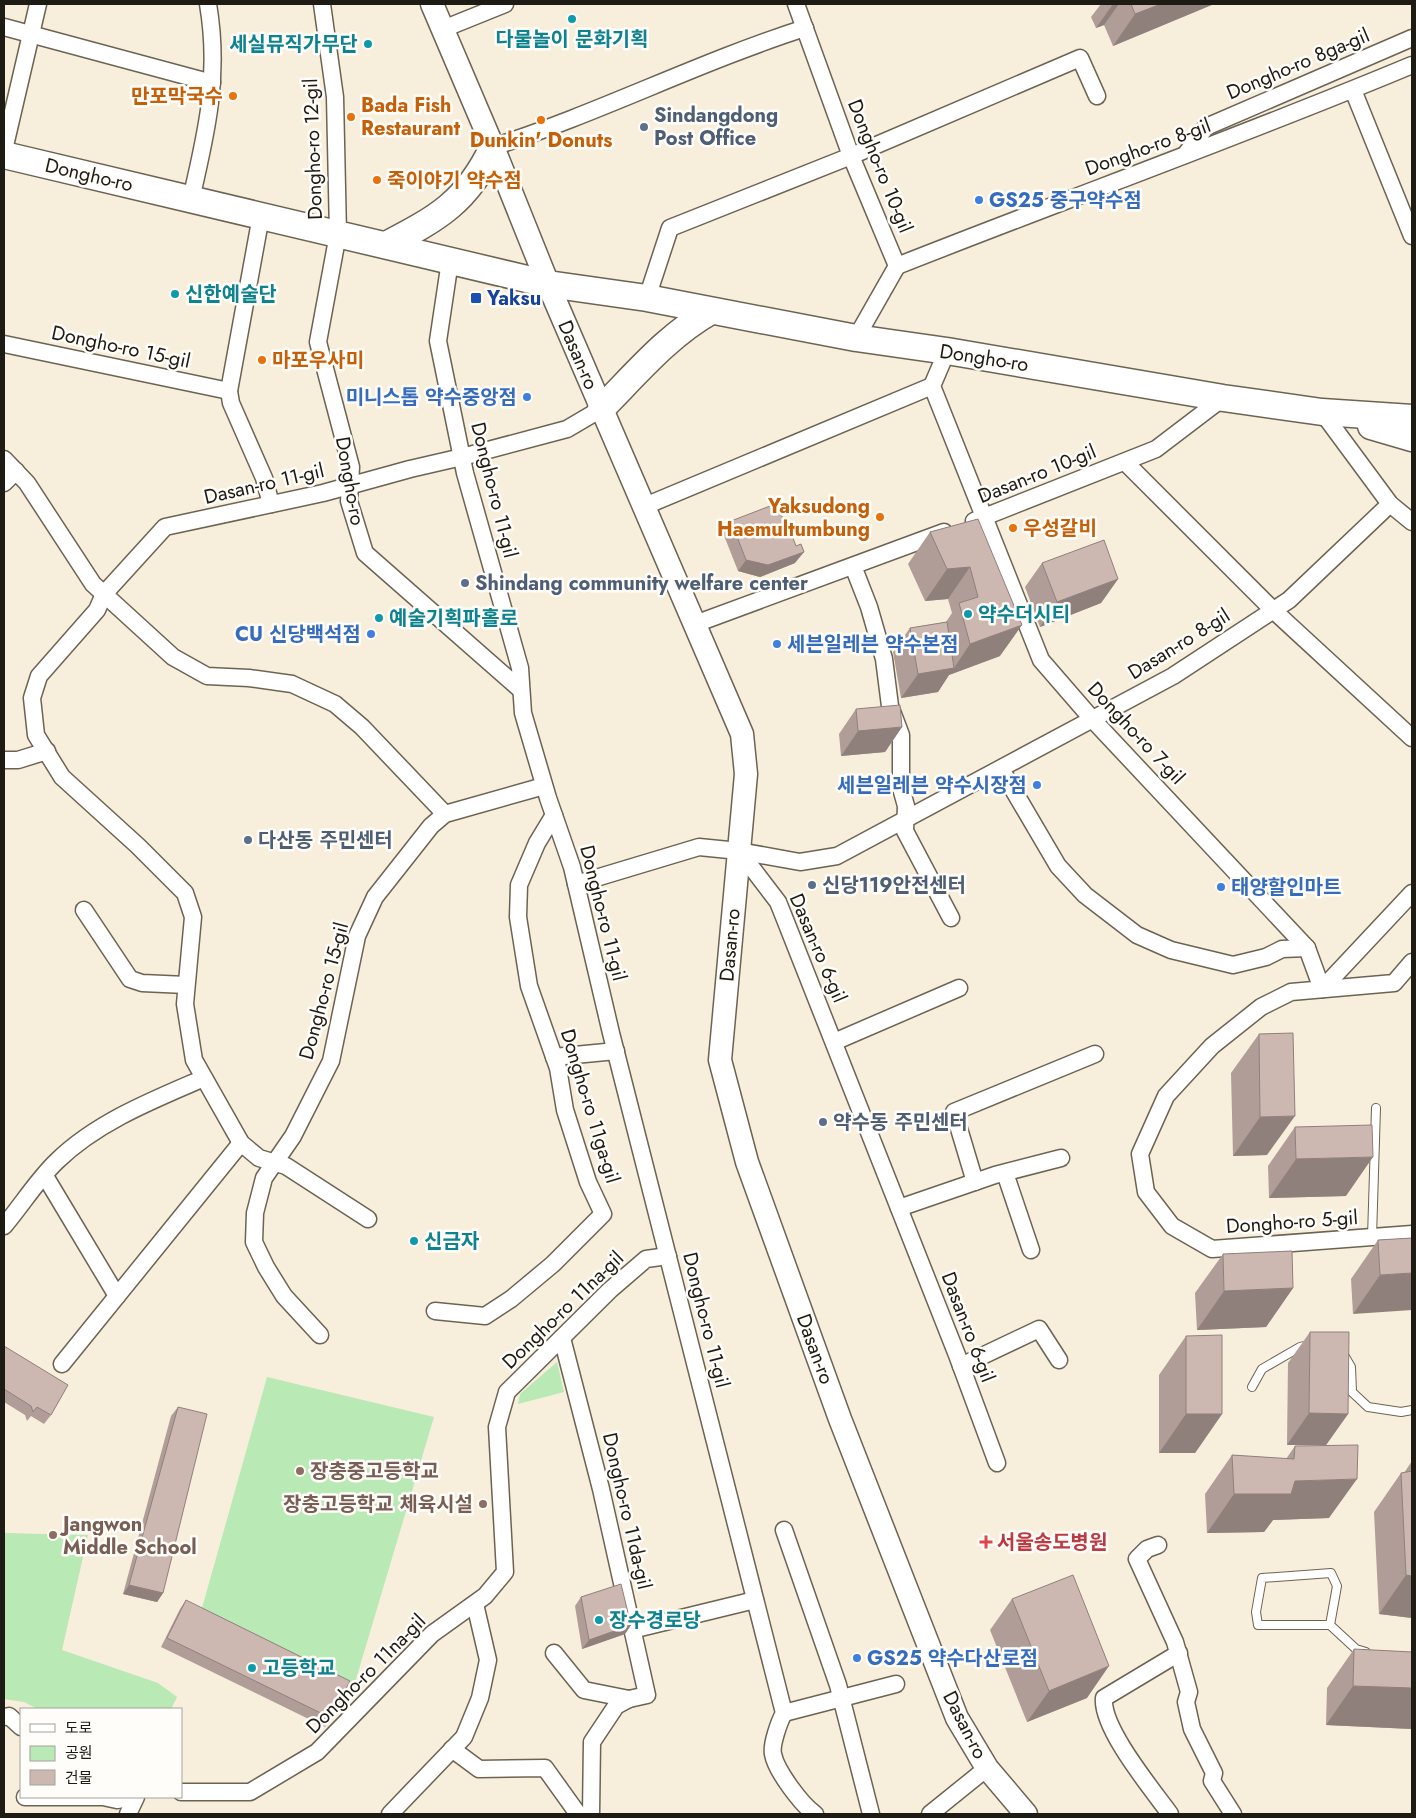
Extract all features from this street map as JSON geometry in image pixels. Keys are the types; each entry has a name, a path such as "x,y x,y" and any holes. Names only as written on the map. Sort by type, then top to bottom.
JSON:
{"main road":[{"name":"Dasan-ro","path":"432,4 601,409 645,506 742,734 746,774 720,1060 747,1162 840,1419 957,1718 987,1768 1026,1814"},
{"path":"386,245 427,224 456,201 478,177 493,147"},
{"name":"Dongho-ro","path":"4,155 548,284 647,298 856,338 947,351 1223,398 1322,412 1412,418"},
{"path":"601,409 660,348 682,330 711,311"},
{"name":"Dongho-ro","path":"1322,412 1412,438"}],"street":[{"path":"4,150 38,4"},
{"path":"191,200 209,123 214,71 208,4"},
{"name":"Dongho-ro 12-gil","path":"322,4 335,96 338,234"},
{"path":"443,29 506,4"},
{"name":"Dongho-ro 10-gil","path":"796,4 851,156 897,266 856,338"},
{"path":"4,27 212,83"},
{"path":"493,147 543,131 762,42 805,28"},
{"name":"Dongho-ro 8ga-gil","path":"1185,155 1206,127 1412,38"},
{"path":"647,298 670,228 851,156 1080,58 1097,96"},
{"name":"Dongho-ro 8-gil","path":"897,266 1272,123 1412,65"},
{"path":"1353,90 1412,236"},
{"path":"261,216 229,391 231,403 264,478 272,504"},
{"name":"Dongho-ro","path":"338,234 318,342 351,467 348,486 349,501 365,553 522,690"},
{"name":"Dongho-ro 11-gil","path":"450,261 438,341 462,457 520,668 524,713 544,786 576,884 616,1051 784,1713"},
{"name":"Dongho-ro 15-gil","path":"4,344 229,391"},
{"path":"645,506 932,386 947,351"},
{"name":"Dongho-ro 7-gil","path":"932,386 1041,660 1094,720 1307,948 1322,989"},
{"name":"Dasan-ro 10-gil","path":"696,624 984,518 1156,449 1223,398"},
{"name":"Dasan-ro 11-gil","path":"104,594 165,527 348,486 567,429 601,409"},
{"path":"1322,412 1390,504 1412,522"},
{"path":"4,459 27,483 94,584 173,657 207,676 249,678 292,684 335,704 362,727 445,814 544,786"},
{"path":"1124,462 1272,610 1412,738"},
{"path":"4,483 16,471"},
{"name":"Dasan-ro 8-gil","path":"739,850 800,862 837,856 1094,720 1173,676 1289,600 1390,504"},
{"path":"853,566 884,658 890,706 901,735 901,788 906,806 906,831 951,918"},
{"path":"104,594 97,610 40,676 32,698 36,735 62,777 138,846 185,893 193,917 185,1004 194,1060 241,1143 259,1158 286,1166 368,1219"},
{"path":"4,760 18,760 47,752"},
{"path":"1001,769 1058,866 1086,895 1138,935 1171,950 1233,965 1266,957 1282,949 1307,948"},
{"name":"Dongho-ro 15-gil","path":"320,1335 284,1296 254,1242 255,1213 264,1178 293,1136 331,1061 357,936 375,897 431,826 445,814"},
{"name":"Dongho-ro 11ga-gil","path":"435,1311 485,1316 511,1300 553,1264 603,1214 588,1182 564,1110 558,1068 529,986 518,917 519,886 537,843 554,815"},
{"path":"576,884 699,847 739,850"},
{"name":"Dasan-ro 6-gil","path":"739,850 778,902 997,1462"},
{"path":"1322,989 1412,892"},
{"path":"84,910 130,980 142,983 186,985"},
{"name":"Dongho-ro 5-gil","path":"1412,962 1394,983 1291,992 1262,1007 1212,1046 1166,1096 1140,1154 1146,1192 1172,1226 1212,1249 1412,1234"},
{"path":"834,1042 960,988"},
{"path":"554,1057 616,1051"},
{"path":"975,1182 954,1112 1095,1054"},
{"path":"5,1221 57,1162 88,1136 133,1110 204,1078"},
{"path":"62,1364 241,1143"},
{"path":"899,1208 975,1182 1061,1158"},
{"path":"1005,1173 1031,1250"},
{"path":"45,1176 117,1296"},
{"name":"Dongho-ro 11na-gil","path":"182,1792 250,1792 318,1752 432,1634 485,1596 505,1572 497,1427 507,1392 610,1290 646,1259 668,1256"},
{"path":"961,1366 1039,1329 1059,1360"},
{"name":"Dongho-ro 11da-gil","path":"562,1338 601,1489 647,1695 629,1699"},
{"path":"784,1530 842,1698 871,1814"},
{"path":"1158,1545 1147,1549 1137,1559 1179,1653 1189,1692 1186,1702 1192,1730 1214,1773 1212,1780 1233,1814"},
{"path":"632,1630 755,1600"},
{"path":"390,1814 464,1737 476,1706 488,1660 475,1604"},
{"path":"554,1653 584,1690 629,1699"},
{"path":"1170,1814 1123,1749 1103,1706 1104,1698 1179,1653"},
{"path":"815,1814 789,1787 773,1754 779,1723 784,1713 896,1684"},
{"path":"591,1814 592,1742 616,1706 629,1699"},
{"path":"4,1717 9,1716 20,1726"},
{"path":"452,1749 479,1769 545,1768 578,1814"},
{"path":"930,1814 987,1768"},
{"path":"108,1798 117,1800 129,1798"},
{"path":"128,1814 135,1798"}],"lane":[{"path":"1372,1237 1376,1108"},
{"path":"1367,1141 1376,1141"},
{"path":"1252,1387 1262,1369 1300,1347 1318,1343"},
{"path":"1340,1352 1346,1357 1351,1367 1352,1392 1368,1407 1401,1412 1412,1410"},
{"path":"1330,1625 1337,1586 1331,1573 1262,1578 1256,1612 1258,1625 1330,1625 1356,1649 1372,1654"}],"green space":[{"path":"557,1362 564,1392 518,1404 520,1394"},
{"path":"267,1377 434,1417 354,1686 202,1608"},
{"path":"4,1533 88,1535 62,1650 158,1683 177,1697 172,1708 36,1708 24,1702 4,1699"}],"building":[{"path":"1131,4 1161,4 1135,14"},
{"path":"770,506 786,520 796,546 801,544 804,552 768,565 746,560 731,521"},
{"path":"978,519 1022,625 970,644 959,603 978,597 970,567 947,569 930,532"},
{"path":"1104,540 1118,579 1057,602 1042,563"},
{"path":"947,622 954,668 918,674 910,628"},
{"path":"900,705 902,727 858,731 856,709"},
{"path":"1293,1033 1295,1116 1260,1117 1259,1034"},
{"path":"1372,1125 1373,1157 1296,1159 1295,1127"},
{"path":"1412,1238 1412,1273 1380,1275 1378,1240"},
{"path":"1292,1251 1293,1288 1224,1291 1223,1254"},
{"path":"1310,1332 1349,1332 1348,1414 1309,1413"},
{"path":"1222,1335 1222,1414 1186,1414 1186,1336"},
{"path":"4,1346 68,1385 51,1415 37,1407 33,1412 31,1406 4,1389"},
{"path":"178,1407 207,1414 163,1593 129,1585"},
{"path":"1358,1445 1357,1479 1295,1481 1291,1494 1234,1494 1232,1455 1294,1459 1295,1446"},
{"path":"1412,1471 1412,1576 1406,1575 1401,1473"},
{"path":"1073,1575 1109,1666 1049,1691 1012,1599"},
{"name":"장수경로당","path":"621,1584 631,1625 589,1640 581,1597"},
{"name":"고등학교","path":"186,1600 350,1681 331,1718 167,1638"},
{"path":"1354,1649 1412,1652 1412,1688 1353,1686"}],"place":[{"name":"다물놀이 문화기획","path":"572,19"},
{"name":"세실뮤직가무단","path":"368,44"},
{"name":"만포막국수","path":"233,96"},
{"name":"Bada Fish Restaurant","path":"351,117"},
{"name":"Dunkin' Donuts","path":"541,120"},
{"name":"Sindangdong Post Office","path":"644,127"},
{"name":"죽이야기 약수점","path":"377,180"},
{"name":"GS25 중구약수점","path":"979,200"},
{"name":"신한예술단","path":"175,294"},
{"name":"Yaksu","path":"476,298"},
{"name":"마포우사미","path":"262,360"},
{"name":"미니스톱 약수중앙점","path":"527,397"},
{"name":"Yaksudong Haemultumbung","path":"880,517"},
{"name":"우성갈비","path":"1013,528"},
{"name":"Shindang community welfare center","path":"465,583"},
{"name":"약수더시티","path":"968,614"},
{"name":"예술기획파홀로","path":"379,618"},
{"name":"CU 신당백석점","path":"371,634"},
{"name":"세븐일레븐 약수본점","path":"777,644"},
{"name":"세븐일레븐 약수시장점","path":"1037,785"},
{"name":"다산동 주민센터","path":"248,840"},
{"name":"신당119안전센터","path":"812,885"},
{"name":"태양할인마트","path":"1221,887"},
{"name":"약수동 주민센터","path":"823,1122"},
{"name":"신금자","path":"414,1241"},
{"name":"장충중고등학교","path":"300,1471"},
{"name":"장충고등학교 체육시설","path":"483,1504"},
{"name":"Jangwon Middle School","path":"53,1535"},
{"name":"서울송도병원","path":"986,1542"},
{"name":"장수경로당","path":"599,1620"},
{"name":"GS25 약수다산로점","path":"857,1658"},
{"name":"고등학교","path":"252,1668"}]}
